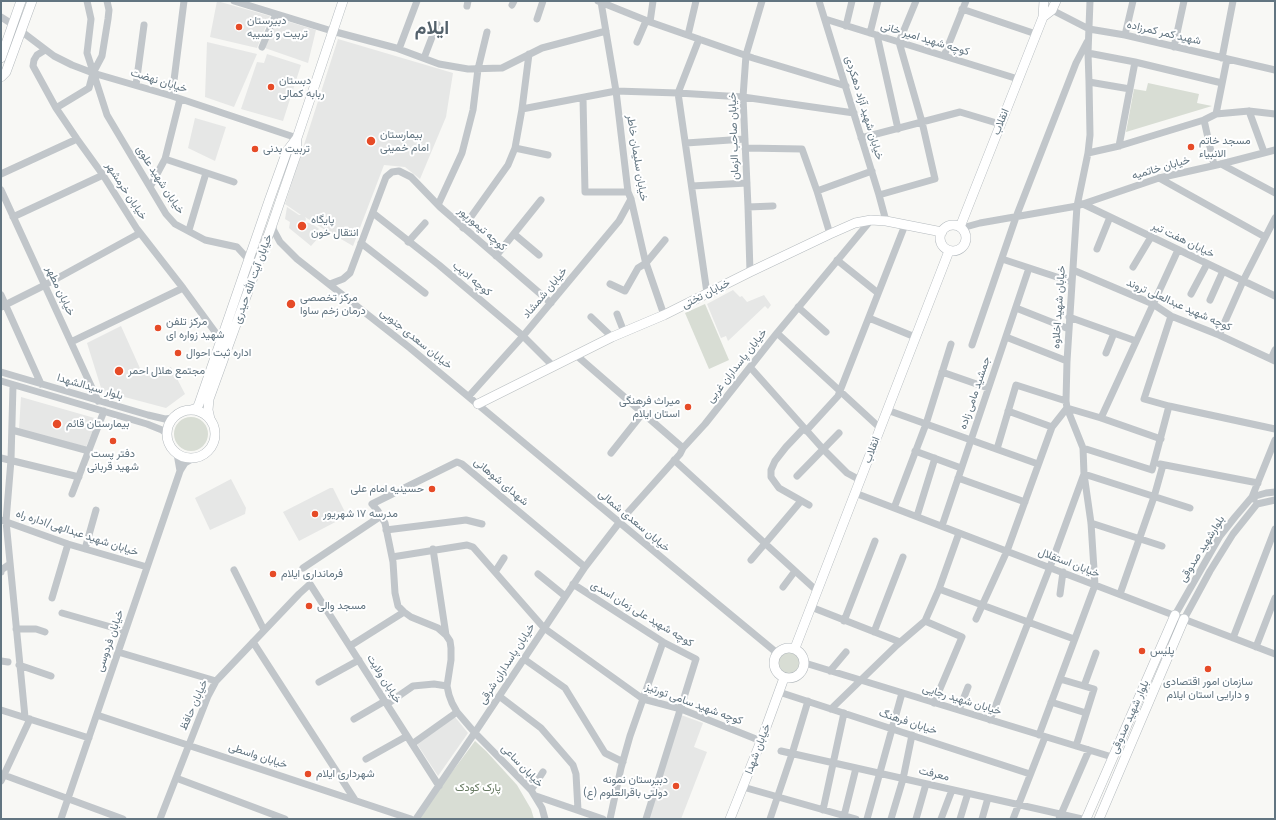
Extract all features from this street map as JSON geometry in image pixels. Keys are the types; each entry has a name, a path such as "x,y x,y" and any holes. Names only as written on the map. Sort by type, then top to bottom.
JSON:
{"main road":[{"path":"1,58 21,1"},
{"path":"1,78 6,72 32,1"},
{"name":"خیابان آیت الله حیدری","path":"191,410 197,408 207,393 272,225 296,155 297,138 342,1"},
{"path":"1042,2 1052,10 1056,1"},
{"name":"انقلاب","path":"961,228 1000,124 1043,17 1042,2"},
{"name":"انقلاب","path":"1043,17 1052,10"},
{"name":"خیابان آیت الله حیدری","path":"210,419 207,393 221,340 248,259 287,151 297,138"},
{"name":"خیابان تختی","path":"478,404 576,354 664,315 750,272 855,223 871,220 886,221 942,232"},
{"path":"956,225 961,228 966,236 965,245 958,251 949,251 945,249 940,242 942,232 949,226 956,225"},
{"name":"انقلاب","path":"795,648 949,251"},
{"path":"191,410 198,411 210,419 216,432 212,447 207,453 192,459 177,454 168,441 167,434 168,428 174,418 179,414 191,410"},
{"name":"بلوار شهید صدوقی","path":"1086,819 1174,615"},
{"name":"بلوار شهید صدوقی","path":"1098,819 1184,619"},
{"path":"788,647 795,648 804,657 805,663 803,669 796,677 784,678 775,670 774,658 782,649 788,647"},
{"name":"خیابان شهدا","path":"730,819 784,678"}],"street":[{"name":"خیابان شهید علوی","path":"87,1 91,19 87,52 107,115 166,214 175,224 189,230 205,240 237,247 248,259"},
{"path":"56,108 89,88 93,73 102,56 109,10 107,1"},
{"path":"172,96 184,1"},
{"path":"234,1 332,31 399,49 439,64 468,69 502,68 542,48 606,31"},
{"path":"399,49 417,1"},
{"path":"537,19 543,1"},
{"path":"637,42 648,21 653,1"},
{"path":"688,35 696,1"},
{"name":"خیابان صاحب الزمان","path":"750,272 743,97 746,56 762,1"},
{"name":"خیابان شهید آزاد دهکردی","path":"819,1 862,138 886,221"},
{"path":"846,26 852,1"},
{"path":"878,1 873,34 898,128"},
{"path":"879,195 935,179 922,122 899,42 916,1"},
{"path":"944,56 966,1"},
{"name":"خیابان شهید اخلاوه","path":"1090,1 1088,29 1090,134 1073,270 1066,361 1067,405 1083,448 1084,474 1091,523 1095,585"},
{"path":"1125,35 1133,1"},
{"path":"1174,47 1184,1"},
{"path":"1216,114 1222,83 1224,59 1233,1"},
{"path":"599,2 612,4 648,21 746,56 846,86"},
{"name":"خیابان سلیمان خاطر","path":"599,2 606,31 616,91 630,196 646,263 664,315"},
{"path":"962,9 1036,34"},
{"name":"شهید کمر کمرزاده","path":"1052,10 1088,29 1125,35 1224,59 1274,67"},
{"path":"262,47 276,14"},
{"path":"1,17 12,24"},
{"name":"کوچه شهید امیر خانی","path":"825,19 1018,79"},
{"path":"424,58 437,24"},
{"path":"136,85 144,25"},
{"name":"خیابان نهضت","path":"21,31 45,50 72,65 93,73 172,96 297,138"},
{"path":"438,205 462,153 473,110 478,69 487,32"},
{"path":"699,39 678,93 707,293"},
{"path":"972,345 1016,217 1076,63 1088,40"},
{"name":"خیابان خرمشهر","path":"45,50 37,55 33,66 56,108 103,175 140,233 221,340"},
{"path":"463,228 508,165 515,148 529,54"},
{"path":"1088,54 1135,62 1222,83"},
{"path":"1119,146 1135,62"},
{"path":"1089,82 1130,90"},
{"path":"522,109 616,91 743,97 854,113"},
{"path":"583,98 585,192 630,196"},
{"path":"150,187 165,159 180,99"},
{"path":"862,138 960,112 1000,124"},
{"path":"1088,154 1204,120 1216,114 1249,112 1275,114"},
{"path":"1249,112 1264,152"},
{"path":"1204,120 1218,165 1275,192"},
{"path":"1,174 77,139"},
{"path":"686,143 745,139"},
{"path":"515,148 548,155"},
{"path":"745,148 802,149 830,234"},
{"name":"خیابان خاتمیه","path":"1080,205 1159,178 1218,165 1275,150"},
{"path":"165,159 234,182"},
{"name":"کوچه تیمورپور","path":"373,213 386,178 392,172 399,170 410,178 463,228 551,303"},
{"path":"817,191 872,171"},
{"path":"189,230 206,173"},
{"path":"13,217 103,175"},
{"path":"1159,178 1265,237"},
{"path":"692,186 747,183"},
{"name":"خیابان مطهر","path":"1,190 98,400"},
{"name":"خیابان شمشاد","path":"469,396 523,336 619,221 630,196"},
{"path":"496,256 541,200"},
{"path":"961,228 980,223 1080,205"},
{"name":"خیابان هفت تیر","path":"1080,205 1110,217 1275,296"},
{"path":"748,207 773,206"},
{"path":"330,284 343,279 350,273 373,213"},
{"name":"کوچه ادیب","path":"373,213 439,265 523,336 553,366"},
{"path":"1097,249 1110,217"},
{"path":"1219,335 1243,281 1275,218"},
{"name":"خیابان پاسداران غربی","path":"619,523 705,424 798,307 871,220"},
{"path":"408,242 425,223"},
{"name":"خیابان سعدی جنوبی","path":"272,225 280,242 297,259 478,404"},
{"path":"809,505 779,488 771,477 771,470 774,461 838,396 905,225"},
{"path":"4,306 140,233"},
{"path":"514,234 539,255"},
{"path":"1133,267 1151,237"},
{"path":"610,284 625,291 638,268 646,263 665,240"},
{"path":"361,243 425,293"},
{"path":"1101,418 1178,250"},
{"path":"1002,259 1072,282"},
{"path":"837,260 878,293"},
{"path":"1191,294 1207,264"},
{"name":"جمشید مامی زاده","path":"942,526 1029,268"},
{"name":"کوچه شهید عبدالعلی تروند","path":"1073,270 1153,304 1171,316 1219,335 1273,360"},
{"path":"1210,300 1223,272"},
{"path":"71,342 183,288"},
{"path":"1,295 4,306 41,384"},
{"path":"798,307 826,332"},
{"path":"1016,308 1069,329"},
{"path":"617,314 624,332"},
{"path":"1171,316 1144,400 1275,429"},
{"path":"592,317 612,338"},
{"path":"1069,317 1136,341"},
{"path":"868,318 916,337"},
{"path":"777,333 880,428"},
{"path":"1106,353 1114,333"},
{"path":"1006,337 1066,361"},
{"path":"894,508 926,424 951,344"},
{"path":"1273,360 1275,350"},
{"path":"576,354 642,414 683,448"},
{"path":"750,367 823,449 847,473 860,480"},
{"name":"بلوار سیدالشهدا","path":"1,372 159,418 174,418"},
{"path":"942,372 988,388"},
{"name":"بلوار سیدالشهدا","path":"1,381 147,424 162,430 167,434"},
{"path":"13,385 12,430 4,521 10,564 19,665 27,718 2,776 68,798 123,819"},
{"path":"996,449 1016,385 1160,439"},
{"name":"خیابان سعدی شمالی","path":"478,404 619,523 777,653"},
{"path":"976,619 1007,551 1052,427 1067,405"},
{"path":"1153,466 1169,406"},
{"path":"887,410 1038,464"},
{"path":"72,494 104,411"},
{"path":"1008,411 1052,427"},
{"path":"611,452 642,414"},
{"path":"12,430 88,452"},
{"path":"797,476 838,433"},
{"name":"بلوارشهید صدوقی","path":"1174,615 1220,536 1252,497 1275,440"},
{"path":"1083,448 1153,466 1163,465 1258,483"},
{"path":"915,451 961,468"},
{"name":"خیابان فردوسی","path":"177,454 180,471"},
{"path":"1,458 79,476"},
{"path":"916,516 935,458"},
{"name":"خیابان فردوسی","path":"61,819 180,471 185,464 192,459"},
{"path":"674,460 817,591"},
{"name":"شهدای شوهانی","path":"381,516 372,504 457,462 462,464 585,567"},
{"path":"1120,594 1154,497 1163,465"},
{"path":"990,720 1050,567 1084,474 1190,508"},
{"path":"958,478 1024,502"},
{"path":"1275,492 1266,492 1252,497 1257,504 1275,500"},
{"name":"خیابان استقلال","path":"855,493 1275,654"},
{"path":"751,560 801,501"},
{"name":"بلوارشهید صدوقی","path":"1184,619 1210,571 1233,534 1257,504"},
{"path":"86,549 96,510"},
{"path":"303,568 381,516 386,530 392,557 395,593 398,606 411,616 438,628 450,641 451,660 447,686 434,684 413,686 354,719"},
{"path":"386,530 466,520 482,524"},
{"name":"خیابان شهید عبدالهی/اداره راه","path":"4,521 68,544 147,567"},
{"name":"خیابان پاسداران شرقی","path":"416,819 573,584 619,523"},
{"path":"1091,523 1139,540 1162,546"},
{"path":"1233,638 1275,529"},
{"path":"831,709 900,642 925,621 939,589 959,533"},
{"path":"844,621 875,541"},
{"path":"52,598 68,544"},
{"name":"کوچه شهید سامی تورتیز","path":"433,550 467,545 474,547 544,628 642,699 681,709 761,741"},
{"path":"392,557 433,550 446,635"},
{"path":"874,632 903,557"},
{"path":"496,572 504,558"},
{"path":"1,572 1,570 10,564"},
{"path":"234,570 264,630"},
{"path":"783,587 796,571"},
{"path":"1060,594 1063,572"},
{"path":"538,574 565,596"},
{"name":"خیابان حافظ","path":"160,819 208,696 216,681 310,584"},
{"name":"خیابان ولایت","path":"310,584 438,786"},
{"name":"کوچه شهید علی زمان اسدی","path":"573,584 663,642 696,659 681,709"},
{"path":"1013,819 1030,774 1051,702 1095,585"},
{"path":"939,589 1074,639"},
{"path":"1256,646 1275,598"},
{"path":"811,607 900,642"},
{"path":"350,646 404,612"},
{"path":"62,613 125,631"},
{"path":"925,621 962,637 934,703"},
{"path":"16,629 36,629 45,632"},
{"path":"253,642 355,800"},
{"path":"610,819 630,736 663,642"},
{"path":"118,652 216,681"},
{"path":"830,671 846,652"},
{"path":"1084,686 1096,653"},
{"path":"524,659 565,688 605,752 623,762"},
{"path":"319,682 359,660"},
{"name":"خیابان شهید رجایی","path":"805,663 1112,757"},
{"path":"19,665 51,676"},
{"path":"1060,679 1094,689 1076,746"},
{"name":"خیابان ساعی","path":"447,686 450,699 457,712 534,793 542,808 545,819"},
{"path":"959,710 968,687"},
{"name":"خیابان فرهنگ","path":"779,692 1030,774"},
{"path":"867,819 902,693"},
{"path":"499,696 541,728 573,765 576,774 578,810"},
{"path":"770,819 808,701"},
{"path":"1051,702 1086,713"},
{"path":"646,819 681,709"},
{"path":"1,710 89,738"},
{"path":"412,744 457,712"},
{"path":"823,810 844,713"},
{"name":"خیابان واسطی","path":"97,715 411,819"},
{"path":"891,819 903,779 912,735"},
{"path":"366,759 407,736"},
{"path":"1060,817 1089,750"},
{"name":"معرفت","path":"781,751 968,793 1060,817 1082,819"},
{"path":"844,816 856,768"},
{"path":"543,772 534,793 603,819"},
{"path":"176,778 285,819"},
{"path":"916,819 926,784"},
{"path":"742,787 856,819"},
{"path":"941,819 952,790"},
{"path":"960,819 968,793"},
{"path":"982,819 988,798"}],"shaded area":[{"name":"دبیرستان تربیت و نسیبه","path":"217,1 270,16 257,48 210,37"},
{"path":"276,18 316,30 308,63 262,47"},
{"name":"بیمارستان امام خمینی","path":"338,39 453,73 446,117 420,179 405,167 384,165 353,246 305,217 305,222 312,224 319,229 316,232 320,236 311,246 289,228 290,222 285,219 287,207 301,215 285,204"},
{"path":"207,42 257,54 234,107 205,97"},
{"name":"دبستان ربابه کمالی","path":"267,54 301,65 283,121 241,109 257,62 264,63"},
{"path":"195,118 226,127 215,161 188,148"},
{"path":"733,290 740,297 742,296 747,302 764,295 771,305 768,309 765,306 728,341 726,336 721,338 707,304"},
{"name":"مجتمع هلال احمر","path":"121,326 143,375 171,367 185,394 166,408 102,391 87,343"},
{"name":"بیمارستان قائم","path":"21,397 98,419 86,447 19,429"},
{"path":"231,479 246,508 245,514 210,530 195,498"},
{"name":"مدرسه ۱۷ شهریور","path":"330,488 333,488 347,516 299,541 283,512"},
{"name":"دبیرستان نمونه دولتی باقرالعلوم (ع)","path":"681,715 703,723 694,747 707,752 681,819 646,819"},
{"path":"455,717 468,733 438,776 417,744"}],"green space":[{"path":"1148,83 1199,94 1197,103 1212,106 1126,132 1134,89 1146,91"},
{"path":"705,304 729,360 709,369 685,313"},
{"path":"188,417 194,417 198,418 205,424 208,434 207,441 201,448 194,451 188,451 184,450 177,444 174,437 174,431 175,427 181,420"},
{"path":"789,652 797,655 800,663 797,671 789,674 781,671 778,663 781,655"},
{"name":"پارک کودک","path":"475,741 517,785 531,809 534,819 417,819"}],"place":[{"name":"دبیرستان تربیت و نسیبه","path":"239,27"},
{"name":"دبستان ربابه کمالی","path":"271,87"},
{"name":"بیمارستان امام خمینی","path":"371,141"},
{"name":"مسجد خاتم الانبیاء","path":"1191,147"},
{"name":"تربیت بدنی","path":"255,149"},
{"name":"پایگاه انتقال خون","path":"302,226"},
{"name":"مرکز تخصصی درمان زخم ساوا","path":"291,304"},
{"name":"مرکز تلفن شهید زواره ای","path":"158,328"},
{"name":"اداره ثبت احوال","path":"178,353"},
{"name":"مجتمع هلال احمر","path":"119,371"},
{"name":"میراث فرهنگی استان ایلام","path":"688,407"},
{"name":"بیمارستان قائم","path":"57,424"},
{"name":"دفتر پست شهید قربانی","path":"113,441"},
{"name":"حسینیه امام علی","path":"432,489"},
{"name":"مدرسه ۱۷ شهریور","path":"315,514"},
{"name":"فرمانداری ایلام","path":"273,574"},
{"name":"مسجد والی","path":"309,606"},
{"name":"پلیس","path":"1142,651"},
{"name":"سازمان امور اقتصادی و دارایی استان ایلام","path":"1208,669"},
{"name":"شهرداری ایلام","path":"308,774"},
{"name":"دبیرستان نمونه دولتی باقرالعلوم (ع)","path":"676,786"}],"district":[{"name":"ایلام","path":"432,29"}]}
